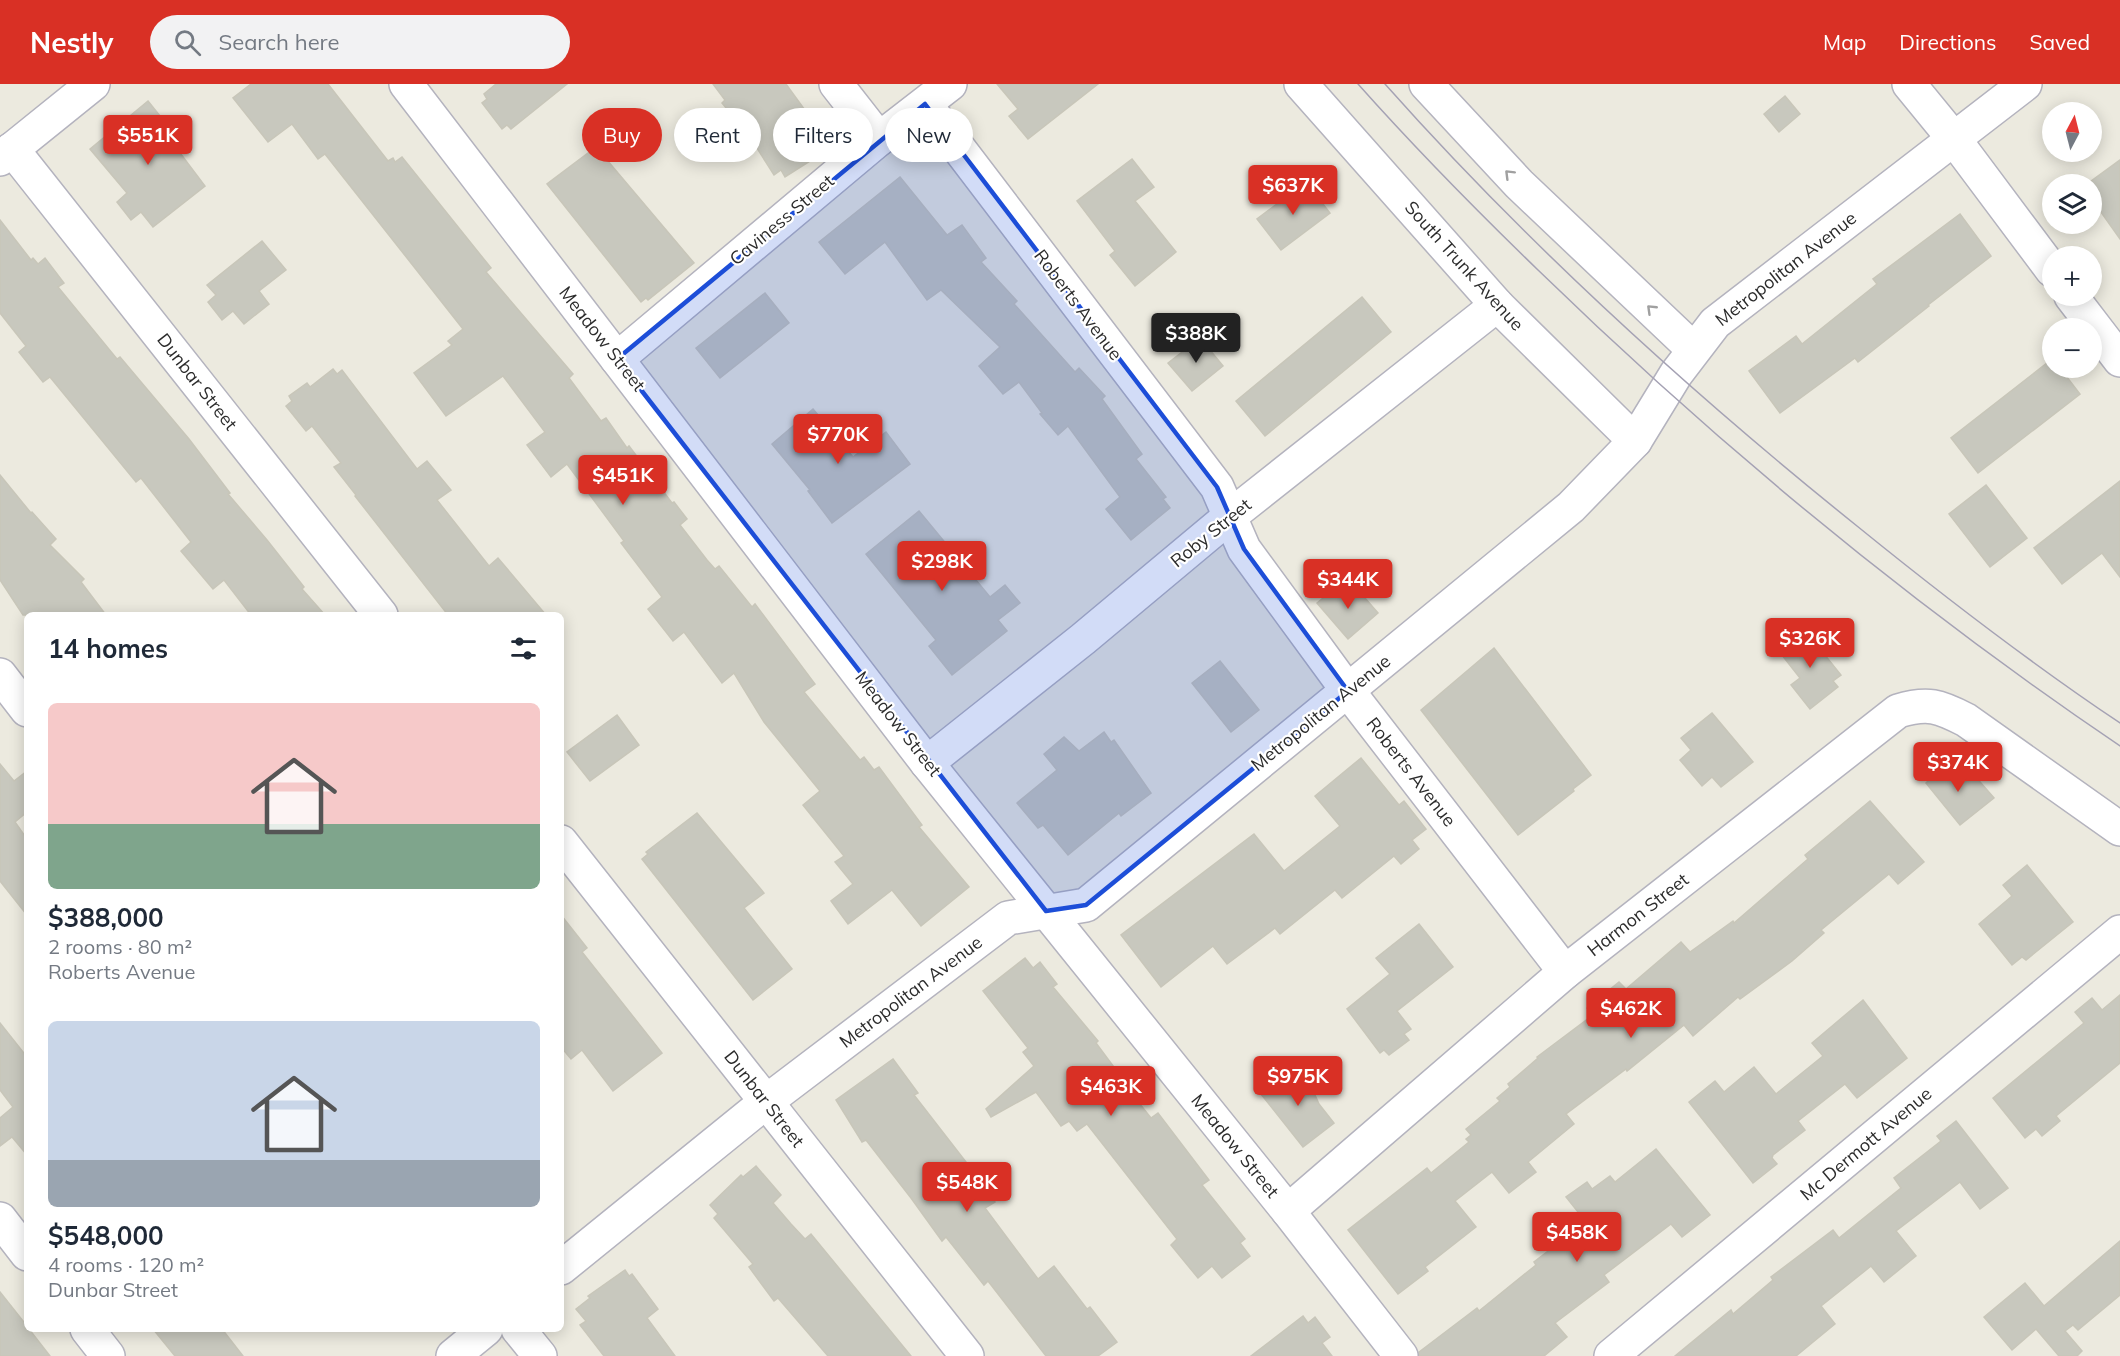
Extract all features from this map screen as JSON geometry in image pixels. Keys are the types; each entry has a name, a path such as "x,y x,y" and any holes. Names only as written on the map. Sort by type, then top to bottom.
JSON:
{"street":[{"path":"6,154 93,84"},
{"name":"Meadow Street","path":"406,84 927,763 1288,1211 1401,1356"},
{"path":"836,84 879,139"},
{"name":"Caviness Street","path":"617,359 879,139 950,84"},
{"name":"South Trunk Avenue","path":"1301,84 1497,305 1635,441"},
{"path":"1426,84 1519,184 1693,349"},
{"path":"1909,84 1954,139 2042,257"},
{"name":"Metropolitan Avenue","path":"564,1266 767,1101 1008,918 1086,905 1571,507 1635,441 1693,349 1715,323 2025,84"},
{"name":"Roberts Avenue","path":"925,104 1217,487 1244,549 1348,691 1565,972"},
{"name":"Dunbar Street","path":"6,154 379,612"},
{"name":"Roby Street","path":"927,763 1083,639 1230,517 1497,305"},
{"path":"2079,306 2120,360"},
{"path":"0,675 24,706"},
{"name":"Harmon Street","path":"1288,1211 1565,972 1898,711 1918,705 1944,709 1966,720 2120,829"},
{"name":"Dunbar Street","path":"564,846 967,1356"},
{"name":"Mc Dermott Avenue","path":"1611,1356 2120,932"},
{"path":"0,1219 24,1250"},
{"path":"89,1332 108,1356"},
{"path":"453,1356 482,1332"},
{"path":"520,1332 540,1356"}],"highlighted area":[{"path":"925,104 1217,487 1244,549 1348,691 1086,905 1046,911 617,359"}],"building":[{"path":"251,84 328,84 388,161 393,158 395,162 402,157 491,268 486,272 573,374 569,378 601,421 606,418 627,448 629,446 687,519 680,525 707,560 715,569 719,566 752,607 755,604 815,684 804,692 860,760 864,757 874,770 879,767 922,825 919,827 969,887 921,926 892,890 848,924 831,901 853,884 835,862 844,856 803,805 820,791 764,722 734,673 722,683 684,632 673,641 648,609 662,597 621,543 624,541 567,464 551,477 527,445 545,432 503,376 446,416 414,373 452,345 448,341 463,329 325,154 318,159 292,124 268,142 233,98"},
{"path":"496,84 567,84 511,129 507,125 502,129 482,103 487,99 484,94"},
{"path":"713,84 786,84 803,108 773,108 773,162 809,162 785,177 781,170 774,175 761,154 761,108 726,108 722,103 725,100"},
{"path":"997,84 1098,84 1028,139 1009,116 1018,109"},
{"path":"1785,96 1800,114 1779,132 1764,114"},
{"path":"148,101 176,136 171,141 205,186 153,227 141,212 131,220 117,202 127,193 90,149"},
{"path":"582,158 582,162 609,162 694,263 648,300 646,298 641,302 547,184"},
{"path":"1132,159 1154,187 1135,201 1176,252 1135,286 1110,255 1115,251 1077,201"},
{"path":"2120,160 2120,239 2102,214 2101,174"},
{"path":"900,177 947,235 962,225 986,258 981,262 1017,301 1014,304 1075,372 1079,368 1105,396 1102,399 1142,454 1136,459 1166,497 1163,499 1170,508 1131,540 1106,509 1120,497 1068,426 1058,435 1040,414 1042,413 1019,382 1003,394 979,366 1000,347 941,290 927,300 885,242 845,274 819,242"},
{"path":"1306,182 1330,213 1281,250 1257,219"},
{"path":"1960,214 1991,256 1858,362 1855,358 1780,413 1749,371 1796,336 1802,344 1877,284 1873,279"},
{"path":"0,220 31,260 33,258 38,264 45,258 64,283 58,287 117,359 120,357 189,439 230,493 228,494 322,612 249,612 224,580 213,589 181,551 191,542 141,478 136,482 50,377 43,382 19,352 26,346 0,313"},
{"path":"262,241 286,270 259,291 269,304 244,324 233,311 222,320 208,302 216,295 207,285"},
{"path":"765,293 789,323 720,378 696,348"},
{"path":"1362,297 1391,332 1265,436 1236,401"},
{"path":"1200,338 1223,366 1192,391 1168,363"},
{"path":"2042,367 2042,378 2068,378 2080,394 1978,473 1951,438"},
{"path":"333,369 337,374 342,370 417,469 427,461 451,490 437,500 489,566 498,558 543,612 446,612 334,467 341,463 312,426 306,431 286,406 292,401 289,396 307,383 310,387"},
{"path":"813,409 853,457 886,432 910,464 832,523 808,491 810,490 772,444"},
{"path":"0,475 56,539 50,545 84,579 81,582 104,612 24,612 23,615 0,580"},
{"path":"2120,481 2120,577 2102,553 2062,584 2034,548"},
{"path":"1986,485 2027,538 1990,567 1949,514"},
{"path":"919,511 990,597 1005,585 1020,603 998,620 1007,631 952,675 929,646 936,640 866,554"},
{"path":"1351,582 1378,613 1348,639 1317,603 1334,589 1338,593"},
{"path":"1804,629 1841,675 1833,681 1838,687 1810,709 1791,685 1800,678 1778,650"},
{"path":"1494,648 1591,775 1518,835 1421,710"},
{"path":"1220,661 1259,710 1231,732 1192,683"},
{"path":"1712,713 1753,762 1721,787 1712,777 1702,786 1680,760 1691,750 1681,738"},
{"path":"617,715 639,745 590,781 567,752"},
{"path":"1104,732 1111,742 1114,740 1151,793 1121,816 1119,813 1068,855 1043,825 1038,828 1017,803 1057,770 1044,754 1064,737 1079,751"},
{"path":"1361,758 1399,805 1404,801 1426,829 1412,840 1419,849 1401,864 1394,856 1342,898 1335,890 1280,934 1275,928 1227,964 1213,946 1161,987 1121,935 1254,834 1284,871 1340,826 1315,796"},
{"path":"1942,762 1961,785 1974,775 1994,798 1960,825 1926,783 1928,781 1925,777"},
{"path":"0,764 14,781 24,773 24,814 15,822 24,835 24,911 0,881"},
{"path":"1870,801 1924,862 1898,884 1889,874 1821,930 1824,933 1792,961 1740,999 1738,997 1693,1036 1684,1025 1627,1071 1626,1069 1566,1114 1574,1124 1528,1162 1536,1172 1509,1193 1492,1172 1455,1201 1476,1227 1425,1267 1428,1271 1398,1294 1348,1230 1427,1168 1431,1173 1469,1142 1466,1139 1471,1135 1466,1129 1500,1101 1497,1098 1510,1087 1508,1084 1537,1057 1593,1015 1587,1008 1619,982 1626,989 1681,942 1690,952 1733,921 1734,923 1808,859 1805,855"},
{"path":"697,813 764,893 744,908 792,969 753,1000 642,859 648,854 646,852"},
{"path":"2027,865 2073,922 2026,960 2022,957 2012,965 1979,924 2012,896 2003,885"},
{"path":"564,919 587,948 582,952 662,1053 613,1091 582,1050 571,1059 564,1051"},
{"path":"1419,924 1453,967 1397,1011 1411,1029 1404,1034 1409,1040 1389,1055 1384,1050 1380,1053 1347,1009 1390,974 1376,958"},
{"path":"1025,958 1033,968 1040,962 1057,984 1053,987 1098,1041 1096,1043 1125,1082 1123,1083 1151,1118 1158,1113 1209,1180 1202,1185 1245,1239 1240,1243 1250,1256 1222,1278 1212,1266 1198,1278 1171,1245 1177,1239 1087,1124 1077,1131 1069,1121 1061,1126 1036,1092 991,1117 986,1109 1034,1066 1023,1052 1028,1048 983,991"},
{"path":"2120,995 2120,1063 2056,1116 2060,1121 2042,1136 2036,1129 2025,1138 1993,1098 2084,1023 2075,1012 2092,998 2102,1010"},
{"path":"1863,1000 1907,1058 1857,1098 1845,1084 1798,1121 1805,1130 1773,1155 1772,1158 1777,1164 1753,1183 1689,1102 1715,1081 1724,1092 1754,1067 1776,1094 1823,1056 1812,1043"},
{"path":"0,1023 24,1053 24,1151 12,1137 0,1146 0,1118 13,1107 0,1090"},
{"path":"893,1059 918,1093 914,1095 995,1202 985,1208 1038,1279 1054,1266 1087,1309 1090,1307 1117,1342 1098,1356 1046,1356 988,1281 984,1285 946,1237 942,1241 866,1140 862,1142 836,1100"},
{"path":"1296,1066 1310,1084 1319,1104 1334,1123 1303,1147 1261,1094"},
{"path":"1956,1121 2008,1188 1980,1209 1960,1182 1896,1231 1916,1256 1884,1282 1871,1266 1821,1306 1835,1324 1796,1356 1675,1356 1731,1310 1733,1314 1773,1280 1771,1277 1833,1230 1839,1238 1901,1188 1894,1178 1941,1141 1937,1136"},
{"path":"1656,1149 1710,1215 1682,1237 1671,1224 1604,1275 1609,1282 1555,1323 1567,1337 1544,1356 1419,1356 1419,1352 1477,1308 1479,1311 1536,1265 1534,1262 1586,1222 1566,1197 1587,1182 1592,1189 1610,1176 1615,1182"},
{"path":"756,1166 781,1195 773,1203 805,1239 811,1234 911,1356 828,1356 778,1298 774,1301 749,1267 753,1264 714,1218 718,1214 710,1205 741,1175 743,1177"},
{"path":"2120,1241 2120,1295 2078,1330 2073,1325 2065,1331 2082,1351 2077,1356 2059,1356 2036,1329 2012,1350 1984,1317 2025,1283 2044,1306"},
{"path":"625,1270 629,1276 632,1274 658,1309 647,1318 675,1356 604,1356 580,1325 586,1321 576,1309 590,1298 588,1296"},
{"path":"0,1292 24,1322 24,1332 31,1332 50,1356 0,1356"},
{"path":"1303,1316 1308,1323 1315,1317 1330,1337 1322,1343 1332,1356 1251,1356"},
{"path":"155,1332 224,1332 243,1356 175,1356"}],"tram line":[{"path":"1358,84 1401,132 1538,270 1606,335 1746,460 1892,580 1967,637 2120,746"},
{"path":"1385,84 1439,144 1553,259 1732,423 1954,603 2120,723"}]}
